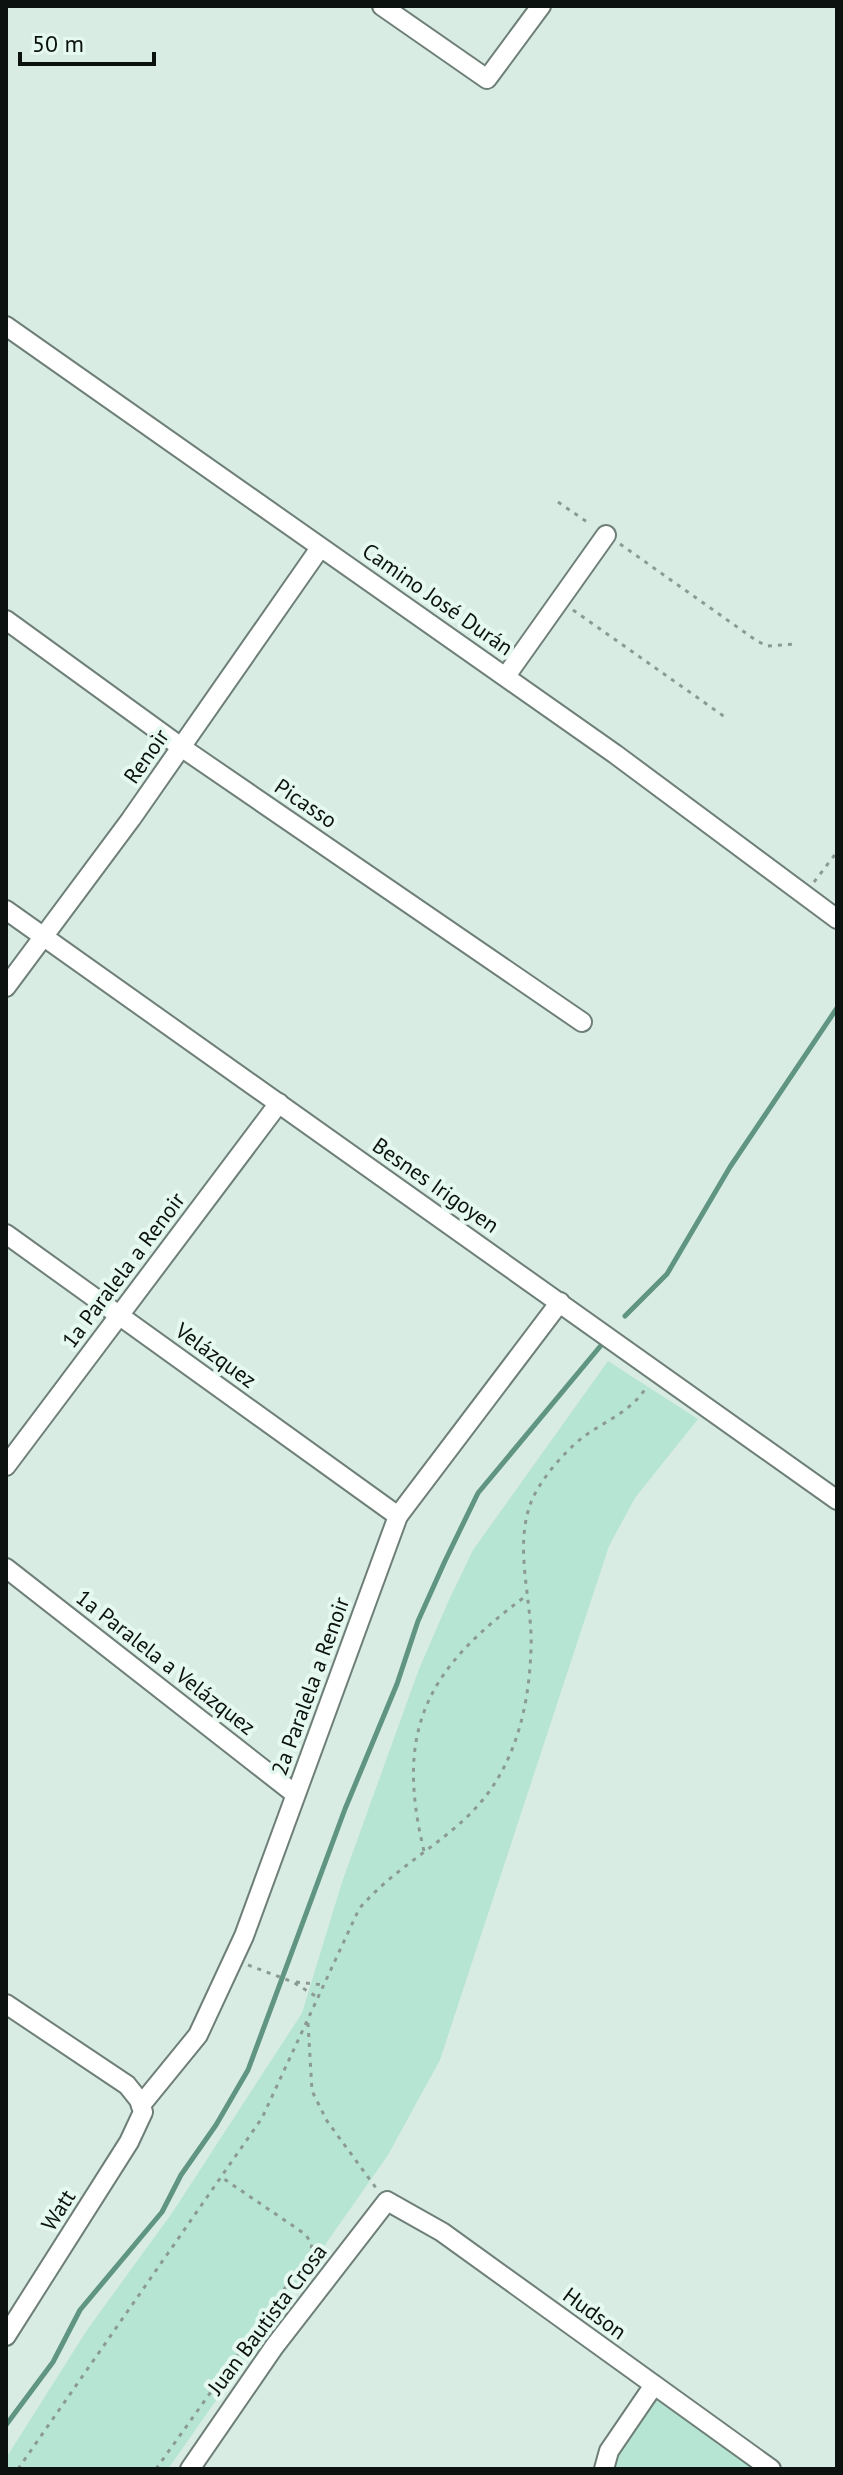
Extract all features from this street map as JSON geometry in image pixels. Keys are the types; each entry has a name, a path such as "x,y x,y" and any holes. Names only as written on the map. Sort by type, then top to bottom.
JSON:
{"street":[{"path":"382,6 487,79 541,6"},
{"name":"Camino José Durán","path":"6,326 506,676 837,919"},
{"path":"506,676 606,535"},
{"name":"Renoir","path":"6,987 181,747 320,548"},
{"name":"Picasso","path":"6,620 181,747 582,1022"},
{"name":"Besnes Irigoyen","path":"6,910 837,1500"},
{"name":"1a Paralela a Renoir","path":"6,1466 279,1103"},
{"name":"Velázquez","path":"6,1234 398,1516"},
{"name":"2a Paralela a Renoir","path":"141,2105 198,2035 244,1936 398,1516 560,1302"},
{"name":"1a Paralela a Velázquez","path":"6,1568 295,1794"},
{"path":"6,2004 127,2085 141,2105"},
{"name":"Watt","path":"6,2336 129,2142 141,2119 141,2105"},
{"name":"Hudson","path":"387,2201 442,2232 771,2469"},
{"name":"Juan Bautista Crosa","path":"190,2469 274,2347 387,2201"},
{"path":"604,2469 609,2451 654,2385"}],"path":[{"path":"558,502 757,641 767,646 796,644"},
{"path":"560,601 725,717"},
{"path":"804,895 837,852"},
{"path":"18,2469 223,2179 262,2118 359,1909 380,1884 471,1814 507,1764 526,1708 532,1627 526,1596 524,1550 530,1505 548,1474 580,1439 639,1400 656,1371"},
{"path":"424,1851 417,1822 412,1772 416,1734 430,1698 453,1657 491,1622 526,1596"},
{"path":"260,1970 293,1982 318,1997"},
{"path":"293,1982 324,1985"},
{"path":"308,2019 312,2091 355,2163 387,2201"},
{"path":"156,2469 310,2253 312,2244 305,2234 223,2179"}],"green space":[{"path":"608,1361 698,1419 635,1498 609,1546 440,2060 388,2155 168,2469 6,2469 6,2458 87,2330 172,2213 302,2013 342,1882 419,1669 448,1602 473,1550"},
{"path":"654,2397 660,2397 760,2469 608,2469"}],"waterway":[{"path":"625,1316 667,1274 730,1167 837,1008"},
{"path":"6,2425 53,2362 80,2310 162,2212 181,2175 216,2125 248,2070 345,1809 397,1684 418,1621 478,1493 603,1343"}]}
